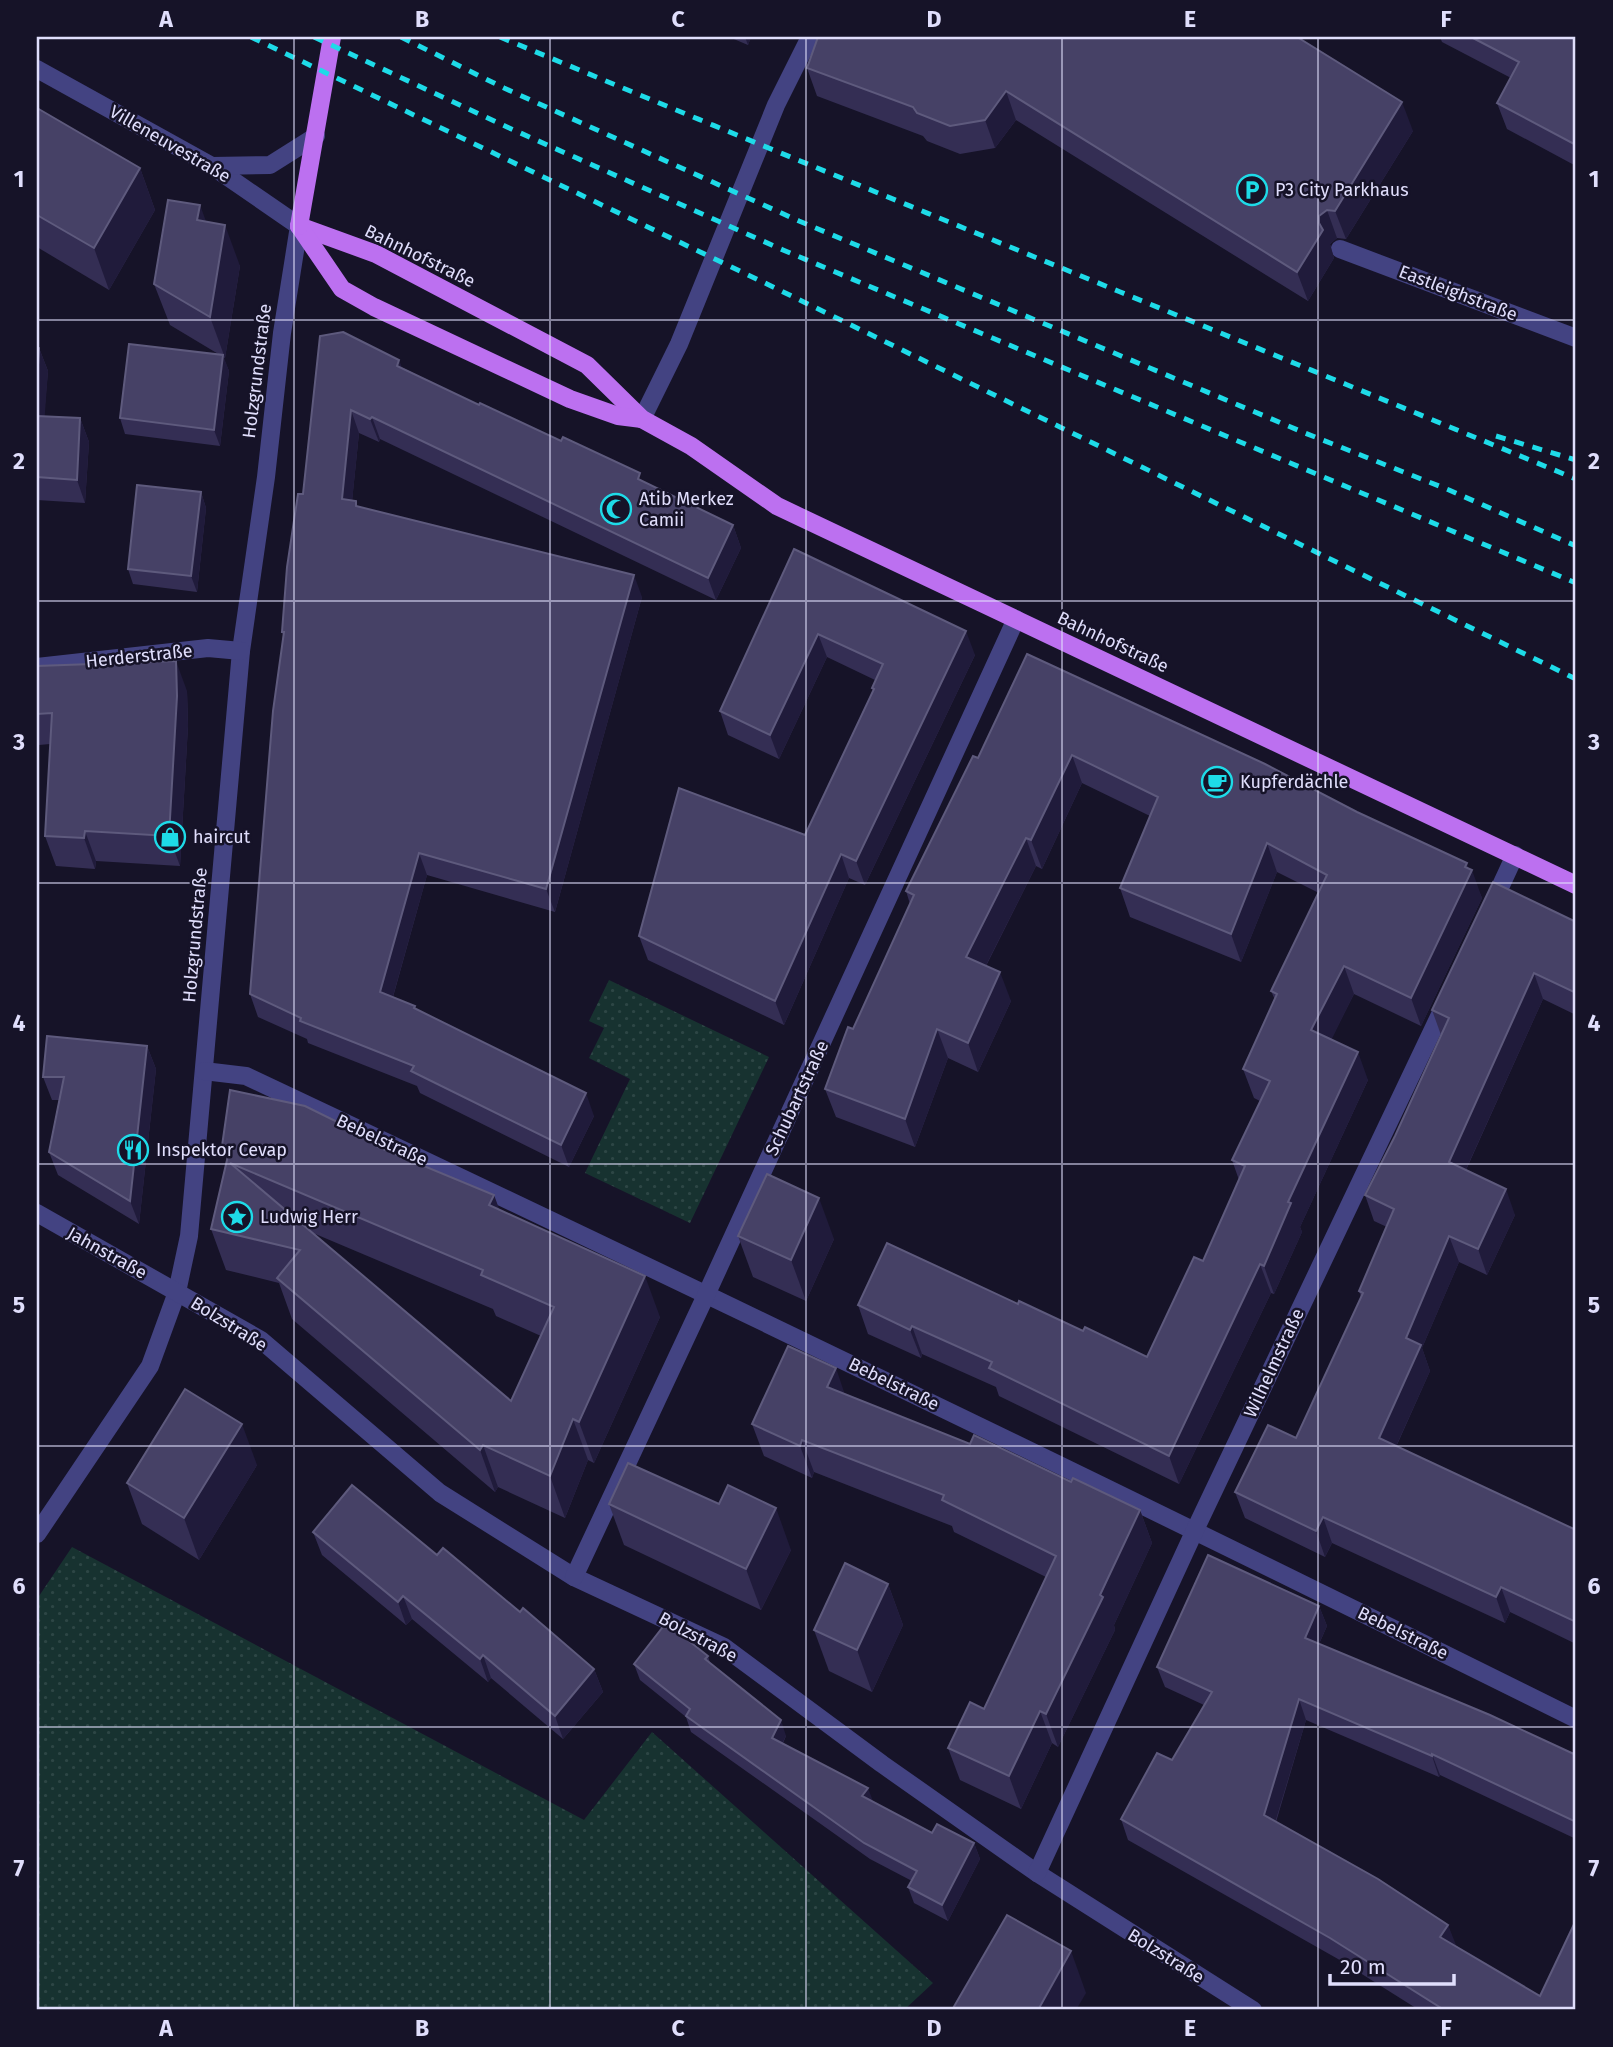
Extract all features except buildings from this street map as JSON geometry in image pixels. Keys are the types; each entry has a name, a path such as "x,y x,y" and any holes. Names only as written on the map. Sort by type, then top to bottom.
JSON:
{"main road":[{"name":"Holzgrundstraße","path":"299,226 332,37"},
{"name":"Bahnhofstraße","path":"299,226 342,289 374,307 570,399 618,416 642,419"},
{"name":"Bahnhofstraße","path":"299,226 376,254 587,365 642,419 691,446 777,506 1576,885"}],"street":[{"path":"642,419 679,344 776,105 810,37"},
{"name":"Villeneuvestraße","path":"37,69 212,166 299,226"},
{"path":"212,166 270,165 316,136"},
{"name":"Holzgrundstraße","path":"37,1534 150,1366 177,1292 189,1236 241,651 282,333 299,226"},
{"name":"Eastleighstraße","path":"1339,248 1576,338"},
{"name":"Schubartstraße","path":"574,1577 708,1293 1016,619"},
{"name":"Herderstraße","path":"37,667 208,648 241,651"},
{"path":"1486,918 1516,855"},
{"name":"Wilhelmstraße","path":"1037,1873 1195,1530 1456,980"},
{"name":"Bebelstraße","path":"204,1071 246,1076 708,1293 1576,1719"},
{"name":"Jahnstraße","path":"37,1213 177,1292"},
{"name":"Bolzstraße","path":"177,1292 261,1340 440,1493 574,1577 724,1647 882,1764 1037,1873 1254,2010"}],"green space":[{"path":"609,980 769,1057 690,1223 585,1173 630,1079 589,1058 604,1028 589,1021"},
{"path":"72,1547 584,1820 652,1732 933,1983 904,2010 37,2010 37,1599"}],"railway":[{"path":"251,37 767,284 1576,679"},
{"path":"314,37 507,127 783,250 1576,583"},
{"path":"401,37 504,88 799,221 1305,433 1449,490 1576,546"},
{"path":"500,37 1576,479"},
{"path":"1496,436 1576,460"}],"place":[{"name":"P3 City Parkhaus","path":"1252,190"},
{"name":"Atib Merkez Camii","path":"616,509"},
{"name":"Kupferdächle","path":"1217,782"},
{"name":"haircut","path":"170,837"},
{"name":"Inspektor Cevap","path":"133,1150"},
{"name":"Ludwig Herr","path":"237,1217"}]}
